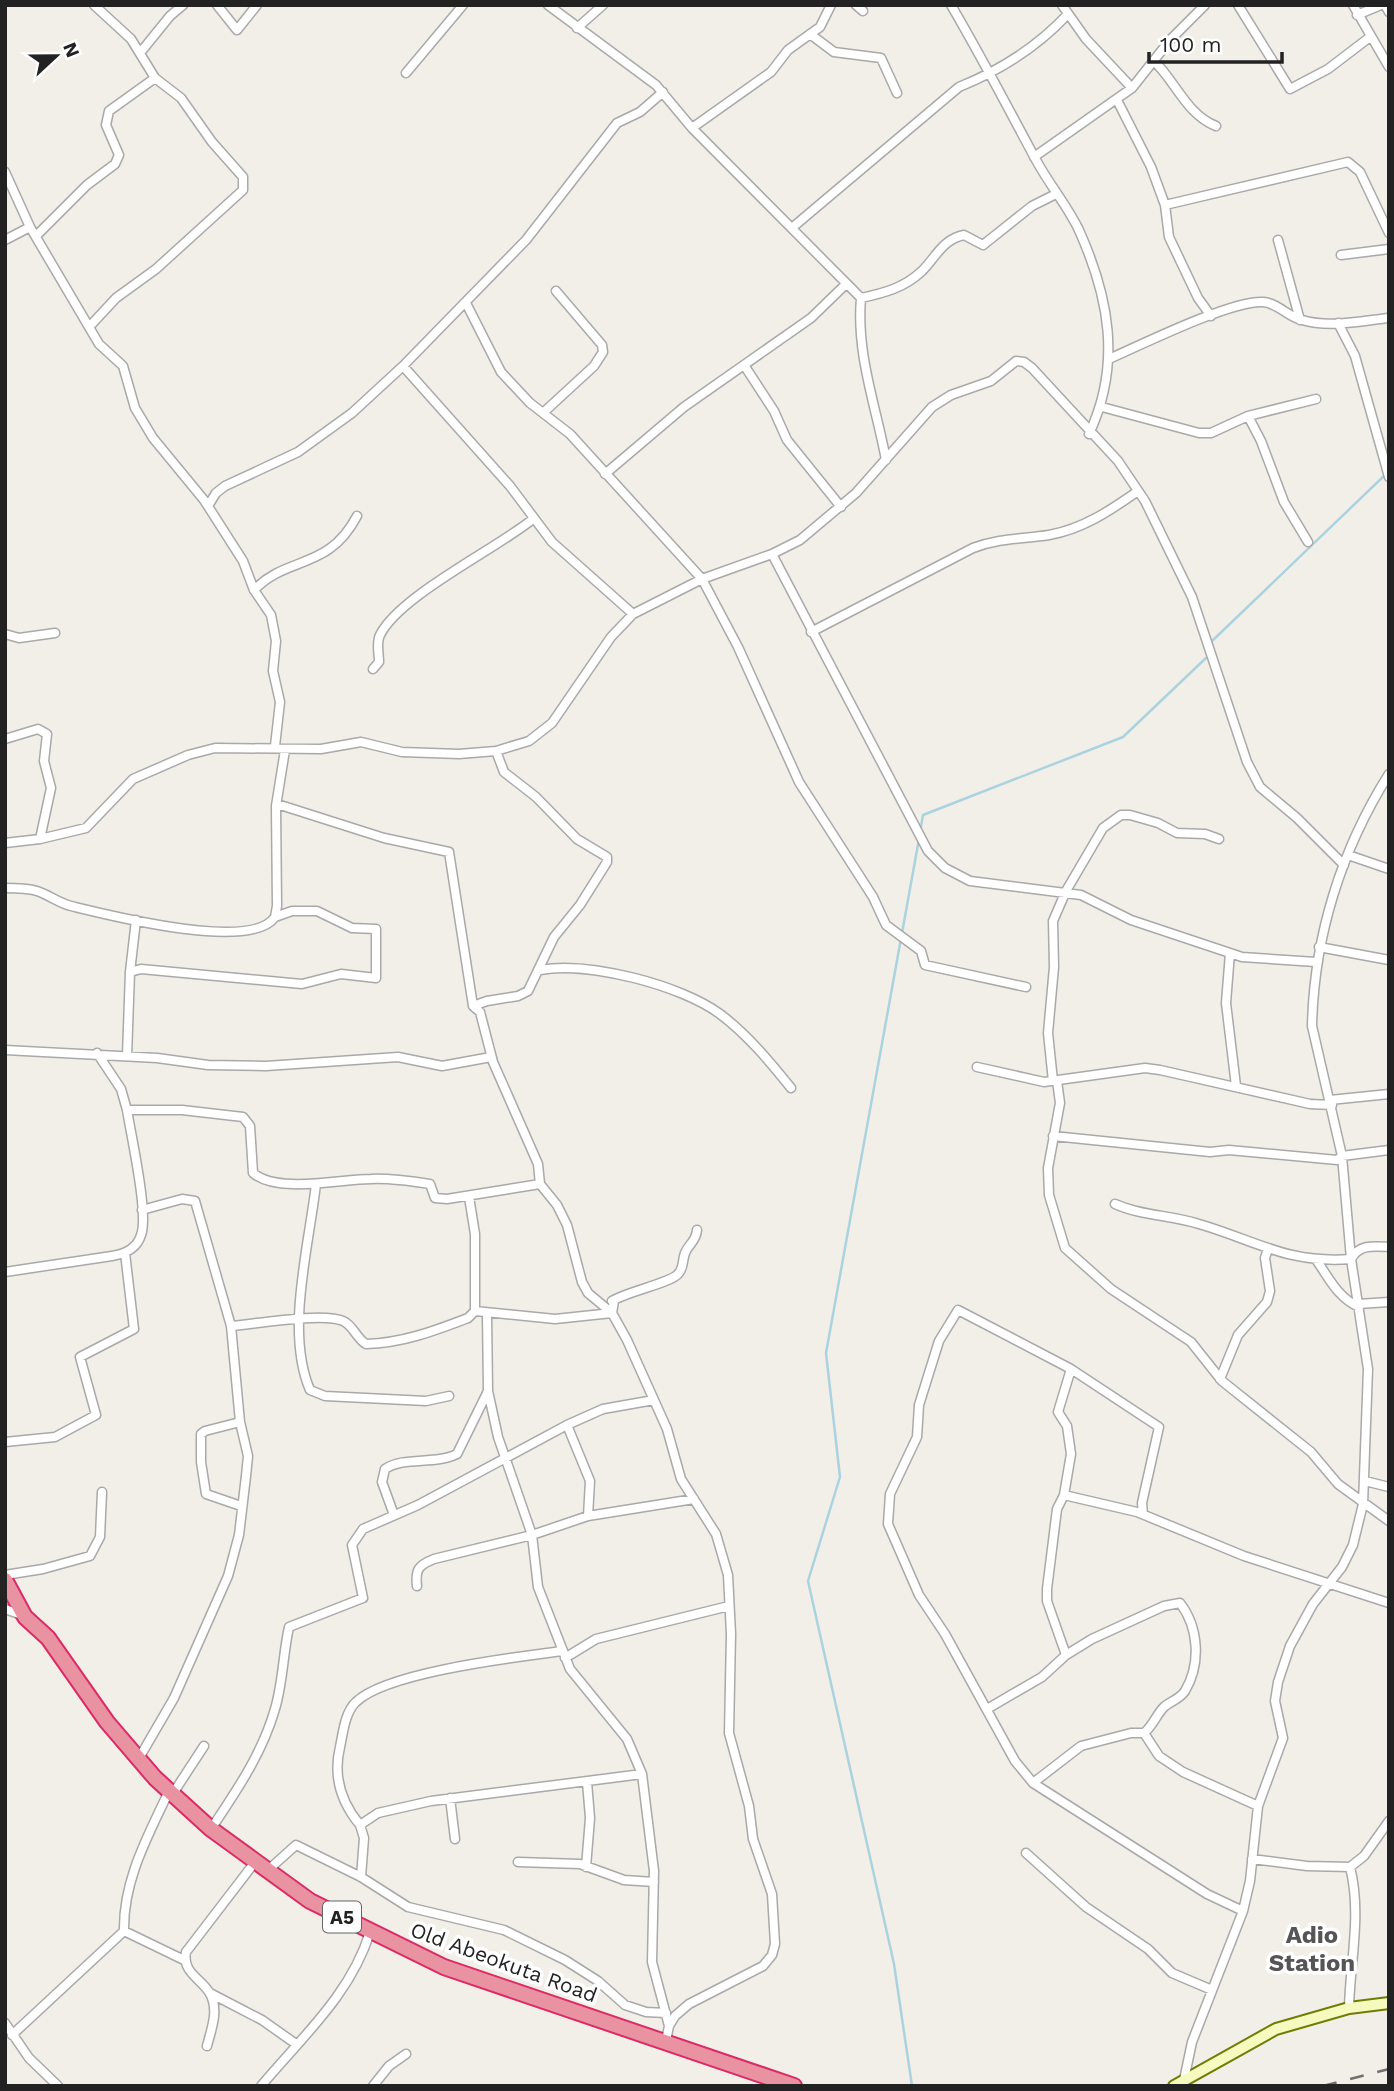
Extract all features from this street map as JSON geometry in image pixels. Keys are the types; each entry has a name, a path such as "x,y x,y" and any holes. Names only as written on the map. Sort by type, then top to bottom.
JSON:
{"highway":[{"name":"Old Abeokuta Road","path":"5,1578 25,1617 48,1638 138,1760 212,1829 310,1901 444,1967 792,2086"}],"main road":[{"path":"1179,2083 1276,2029 1349,2008 1389,2003"}],"street":[{"path":"90,326 116,298 156,269 243,190 243,177 212,142 181,98 155,78 131,39 94,5"},
{"path":"140,54 170,16 183,5"},
{"path":"217,5 237,30 257,5"},
{"path":"407,73 463,5"},
{"path":"548,5 663,92 692,128 793,228 845,285 861,298"},
{"path":"577,28 603,5"},
{"path":"825,5 827,20"},
{"path":"692,128 755,85 788,50 827,20 831,5"},
{"path":"951,5 1034,157 1079,231 1099,286 1111,358 1102,407 1089,434"},
{"path":"1062,5 1067,15 1132,88"},
{"path":"1189,5 1196,12"},
{"path":"1034,157 1132,88 1196,12 1205,5"},
{"path":"1238,5 1290,89 1328,69 1370,37"},
{"path":"1353,5 1389,67"},
{"path":"1357,15 1383,5 1389,12"},
{"path":"793,228 959,87 991,74 1044,40 1067,15"},
{"path":"810,34 834,52 881,58 897,93"},
{"path":"1154,61 1171,76 1193,112 1203,121 1216,126"},
{"path":"37,235 87,185 115,164 119,155 106,125 109,111 155,78"},
{"path":"208,506 216,493 225,486 299,452 403,366 526,240 617,123 640,112 663,92"},
{"path":"1118,100 1132,123 1165,205 1169,237 1198,298 1211,316"},
{"path":"1165,205 1348,162 1360,172 1389,233"},
{"path":"5,172 30,227 99,344 123,366 135,408 153,438 208,506 243,561 254,590 271,615 275,629 273,671 280,702 275,746"},
{"path":"861,298 893,291 921,272 954,237 964,235 978,243 988,242 1031,206 1056,194"},
{"path":"5,240 30,227"},
{"path":"1278,240 1300,320"},
{"path":"1341,255 1389,249"},
{"path":"606,474 684,407 811,318 845,285"},
{"path":"544,412 586,374 603,352 602,345 556,291"},
{"path":"861,298 859,321 867,380 886,460"},
{"path":"1111,358 1211,316 1265,302 1300,320 1338,323 1389,318"},
{"path":"466,303 501,372 530,403 570,434 702,579 738,647 799,782 873,897 886,925 921,951 925,965 1026,986"},
{"path":"1338,323 1355,356 1389,477"},
{"path":"5,843 40,839 86,828 132,779 188,755 227,746 275,746 285,750 366,743 391,750 425,754 496,751 529,741 552,723 611,637 633,614 702,579 772,554 810,533 841,507 932,407 951,395 991,381 1016,361 1024,362 1032,368 1089,434 1118,461 1138,491 1192,597 1247,762 1256,779 1266,793 1314,833 1343,865"},
{"path":"744,365 774,411 787,440 841,507"},
{"path":"403,366 510,486 552,542 633,614"},
{"path":"1102,407 1199,433 1211,433 1248,416 1316,399"},
{"path":"1248,416 1261,441 1284,502 1308,542"},
{"path":"811,632 973,548 995,540 1047,535 1078,526 1112,509 1138,491"},
{"path":"254,590 264,580 320,557 347,534 356,516"},
{"path":"373,669 379,662 378,639 387,624 466,562 509,538 533,519"},
{"path":"772,554 928,850 944,868 970,881 1038,891 1066,891 1095,900 1131,920 1253,959 1316,962"},
{"path":"5,634 19,638 55,633"},
{"path":"5,739 38,729 47,734 44,761 51,788 40,839"},
{"path":"275,918 277,804 285,750"},
{"path":"473,1006 524,994 540,970 554,937 586,896 605,867 607,857 577,838 536,797 504,772 496,751"},
{"path":"1179,2083 1192,2042 1243,1911 1258,1807 1283,1738 1275,1701 1278,1682 1290,1646 1328,1583 1342,1567 1353,1545 1363,1504 1368,1369 1351,1259 1342,1156 1312,1027 1316,962 1343,865 1389,774"},
{"path":"277,804 384,838 449,852 473,1006 480,1012 491,1057 538,1164 540,1184 557,1205 567,1225 582,1282 601,1305 612,1313 667,1429 681,1479 716,1534 724,1556 729,1606 729,1733 749,1805 753,1839 772,1894 775,1944 772,1955 763,1966 689,2004 669,2026"},
{"path":"1219,839 1205,834 1177,833 1158,823 1121,815 1103,828 1066,891 1053,920 1051,942 1054,967 1048,1033 1060,1103 1048,1168 1049,1195 1065,1248 1111,1289 1191,1342 1220,1379 1301,1443 1338,1484 1389,1521"},
{"path":"1348,855 1389,869"},
{"path":"5,888 39,892 59,903 191,930 248,930 263,927 292,911 317,911 352,928 376,929 376,978 341,974 302,984 141,969 130,972"},
{"path":"127,1056 130,972 136,920"},
{"path":"1319,947 1389,960"},
{"path":"1230,953 1226,1003 1236,1086"},
{"path":"540,970 555,967 613,972 713,1009 773,1066 791,1088"},
{"path":"5,1050 127,1056 208,1066 266,1066 398,1057 442,1066 491,1057"},
{"path":"5,1272 125,1253 142,1235 142,1210 127,1110 121,1089 97,1054"},
{"path":"977,1068 1055,1081 1145,1068 1310,1104 1389,1094"},
{"path":"127,1110 182,1110 243,1117 250,1126 253,1173 270,1180 316,1184 393,1179 430,1184 435,1198 469,1196 540,1184"},
{"path":"1053,1136 1210,1152 1229,1150 1337,1160 1342,1156 1389,1150"},
{"path":"316,1184 298,1319 305,1379 315,1394 426,1401 449,1396"},
{"path":"231,1326 298,1319 339,1319 346,1322 366,1344 408,1340 473,1316 475,1234 469,1196"},
{"path":"138,1760 174,1699 228,1576 239,1535 247,1456 240,1422 231,1326 195,1201 182,1199 142,1210"},
{"path":"1115,1204 1132,1211 1197,1223 1268,1249 1317,1261 1351,1259"},
{"path":"601,1305 614,1301 622,1294 674,1278 682,1269 684,1254 695,1242 696,1230"},
{"path":"1351,1259 1354,1252 1366,1246 1389,1247"},
{"path":"1220,1379 1238,1335 1266,1302 1270,1291 1265,1258 1268,1249"},
{"path":"5,1442 55,1437 96,1415 80,1357 134,1329 125,1253"},
{"path":"1317,1261 1329,1282 1349,1303 1358,1305 1389,1302"},
{"path":"612,1313 614,1301"},
{"path":"1143,1514 1142,1503 1159,1427 1071,1369 958,1310 939,1341 919,1405 917,1437 890,1494 888,1524 904,1566 1015,1761 1033,1783 1207,1894 1243,1911"},
{"path":"475,1311 487,1315 555,1319 612,1313"},
{"path":"487,1315 488,1391 532,1535 538,1587 563,1655 581,1685 627,1739 642,1774 654,1882 652,1962 669,2026 666,2041"},
{"path":"1066,1655 1049,1608 1047,1590 1057,1509 1064,1496 1071,1454 1067,1426 1058,1412 1071,1369"},
{"path":"394,1515 382,1482 385,1469 392,1464 424,1463 457,1454 488,1391"},
{"path":"212,1829 256,1760 269,1728 276,1705 289,1627 361,1600 363,1594 352,1545 363,1529 567,1424 603,1409 654,1400"},
{"path":"240,1422 201,1434 201,1462 206,1494 241,1506"},
{"path":"567,1424 590,1481 588,1517"},
{"path":"1365,1481 1389,1487"},
{"path":"5,1578 90,1556 100,1537 102,1492"},
{"path":"1064,1496 1143,1514 1244,1556 1389,1603"},
{"path":"417,1586 416,1571 426,1562 532,1535 588,1517 694,1499"},
{"path":"987,1709 1042,1677 1066,1655 1092,1639 1164,1606 1180,1603 1197,1643 1196,1657 1185,1692 1164,1707 1144,1733"},
{"path":"361,1877 365,1838 360,1825 348,1811 335,1765 354,1703 366,1694 410,1678 563,1655 609,1635 729,1606"},
{"path":"5,1609 25,1617"},
{"path":"1033,1783 1081,1746 1131,1733 1144,1733"},
{"path":"1144,1733 1159,1756 1183,1772 1258,1807"},
{"path":"12,2035 124,1931 125,1901 134,1868 171,1793 204,1746"},
{"path":"360,1825 378,1813 450,1798 642,1774"},
{"path":"586,1867 590,1818 587,1782"},
{"path":"450,1798 455,1839"},
{"path":"1252,1859 1307,1866 1350,1867 1364,1856 1389,1821"},
{"path":"184,1961 190,1946 261,1866 296,1845 361,1877 419,1912 484,1924 540,1946 598,1981 625,2005 646,2012 666,2013"},
{"path":"1026,1853 1086,1907 1148,1949 1172,1973 1212,1990"},
{"path":"518,1862 586,1867 624,1880 654,1882"},
{"path":"1349,2008 1350,1962 1356,1952 1350,1867"},
{"path":"124,1931 184,1961 190,1973 210,1993 261,2020 296,2044"},
{"path":"261,2086 335,2003 365,1948 370,1932"},
{"path":"206,2046 214,2021 210,1993"},
{"path":"5,2023 29,2058 58,2086"},
{"path":"373,2086 389,2066 406,2054"}],"waterway":[{"path":"1211,642 1386,474"},
{"path":"920,832 923,815 1123,737 1206,658"},
{"path":"912,2086 894,1964 808,1581 840,1477 826,1353 919,839"}],"railway":[{"path":"1323,2086 1389,2069"}],"district":[{"name":"Adio Station","path":"1312,1949"}]}
